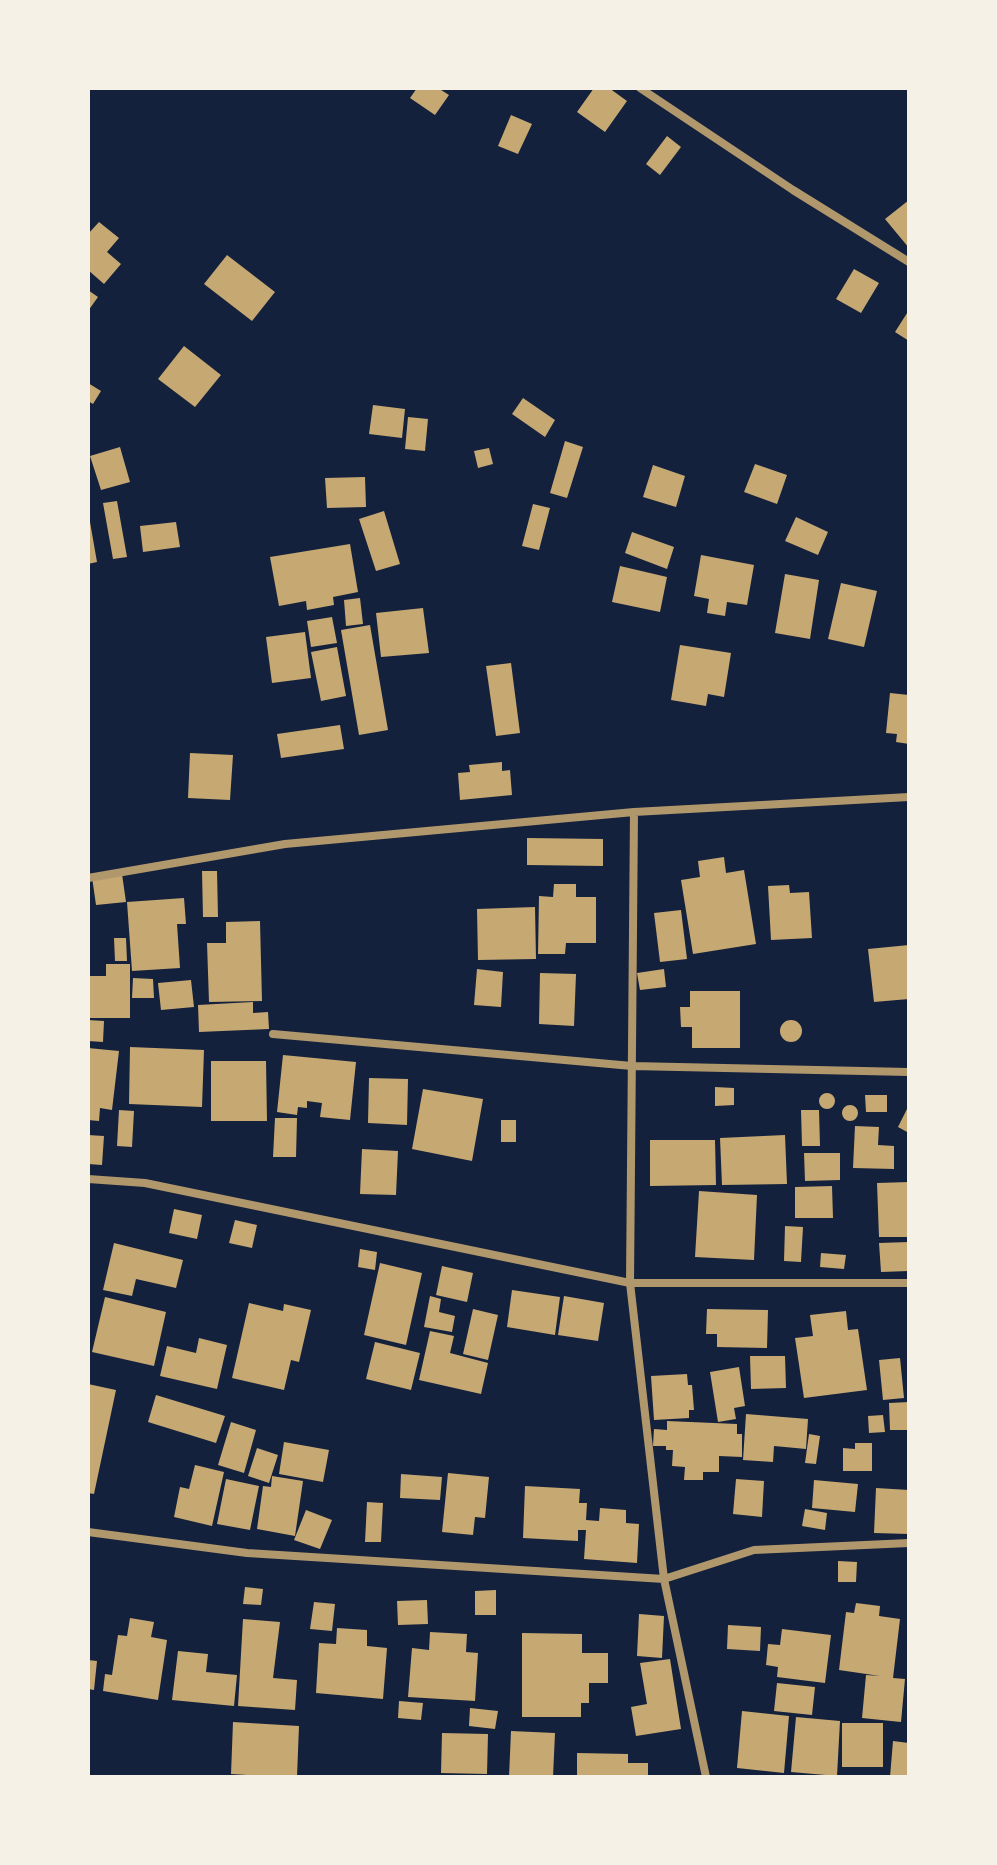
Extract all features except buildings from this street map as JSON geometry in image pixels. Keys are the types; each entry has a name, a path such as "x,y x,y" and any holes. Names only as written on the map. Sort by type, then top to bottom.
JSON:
{"street":[{"path":"640,88 793,190 909,262"},
{"path":"88,878 285,844 634,812 909,797"},
{"path":"634,812 630,1283 664,1579 706,1777"},
{"path":"273,1034 632,1066 909,1072"},
{"path":"88,1179 145,1183 630,1283 909,1283"},
{"path":"88,1532 247,1553 664,1579 754,1550 909,1543"}]}
